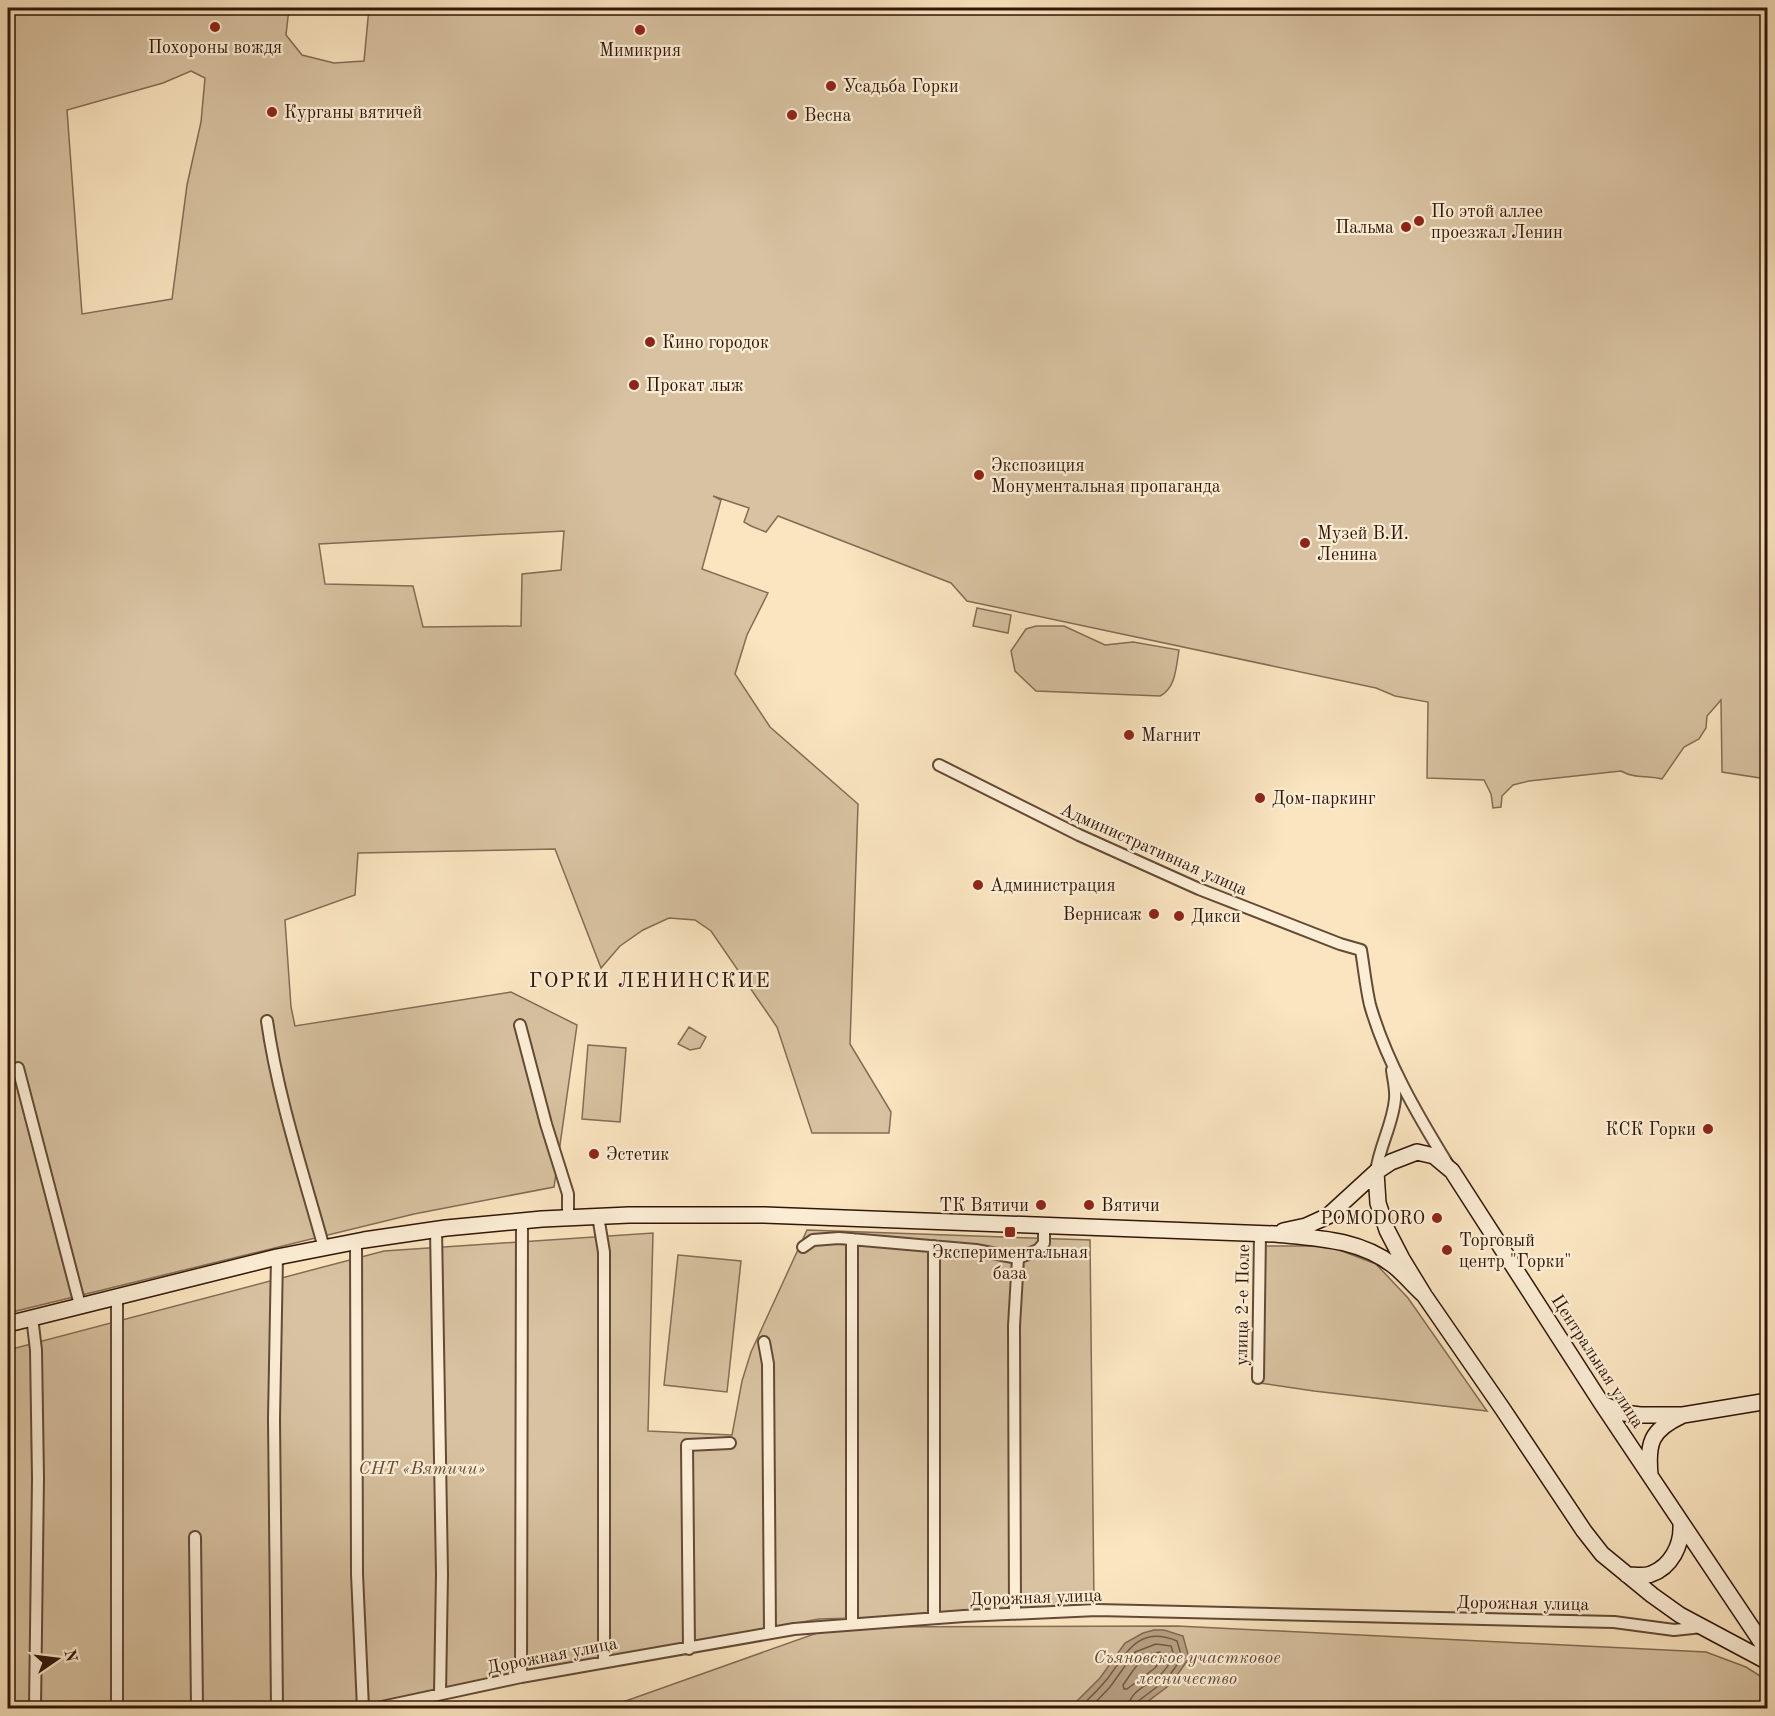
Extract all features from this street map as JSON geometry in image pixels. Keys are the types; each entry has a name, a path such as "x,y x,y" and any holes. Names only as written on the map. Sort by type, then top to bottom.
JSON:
{"main road":[{"path":"1267,1233 1306,1226 1328,1216 1376,1172 1391,1162 1417,1152 1434,1156 1452,1171"},
{"name":"Центральная улица","path":"1452,1171 1681,1525 1767,1652"},
{"path":"1376,1172 1378,1203 1387,1230 1424,1296 1602,1554 1680,1615 1767,1662"},
{"path":"8,1324 277,1257 356,1241 436,1229 598,1216 764,1215 1267,1233 1343,1242 1376,1254 1395,1267 1424,1296"},
{"path":"1602,1404 1624,1413 1683,1415 1767,1401"},
{"path":"1651,1478 1649,1459 1653,1436 1659,1428 1683,1415"},
{"path":"1627,1575 1649,1576 1668,1563 1682,1538 1681,1525"}],"street":[{"name":"Административная улица","path":"939,765 1079,834 1190,885 1319,936 1361,950"},
{"name":"Центральная улица","path":"1361,950 1370,1005 1390,1058 1413,1106 1452,1171"},
{"path":"267,1021 271,1049 292,1138 324,1248"},
{"path":"520,1025 546,1125 568,1194 568,1217"},
{"path":"1376,1172 1377,1158 1392,1119 1396,1096 1390,1058"},
{"path":"18,1068 80,1305"},
{"path":"598,1216 604,1252 604,1662"},
{"path":"521,1677 522,1221"},
{"path":"803,1247 813,1240 824,1238 852,1239 934,1246 1018,1258 1038,1250 1044,1243 1044,1225"},
{"path":"436,1229 442,1574 440,1694"},
{"name":"улица 2-е Поле","path":"1258,1378 1267,1233"},
{"path":"852,1239 852,1624"},
{"path":"356,1241 357,1574 363,1708"},
{"path":"934,1246 932,1490 934,1618"},
{"path":"277,1257 274,1431 278,1708"},
{"path":"1015,1614 1014,1326 1018,1258"},
{"path":"117,1296 117,1708"},
{"path":"33,1317 36,1350 38,1478 35,1708"},
{"path":"764,1342 768,1364 770,1633"},
{"path":"689,1649 687,1445 730,1443"},
{"path":"195,1537 197,1708"},
{"name":"Дорожная улица","path":"377,1708 521,1677 794,1629 934,1618 1097,1610 1614,1622 1674,1629 1704,1626"}],"green space":[{"path":"8,8 289,8 286,35 302,55 334,63 364,61 369,8 1767,8 1767,779 1722,772 1721,700 1707,716 1706,728 1699,739 1684,747 1662,779 1631,775 1621,771 1529,781 1513,785 1502,796 1501,807 1493,808 1491,794 1484,780 1427,778 1428,702 1395,696 1376,688 967,601 951,583 778,516 766,532 751,526 744,522 749,508 713,496 721,500 702,569 768,593 747,635 735,674 770,727 858,804 850,1044 891,1112 889,1133 812,1133 777,1027 711,931 695,920 669,918 643,930 620,946 601,968 555,849 358,853 355,895 285,920 291,1007 295,1026 511,992 577,1025 554,1187 414,1214 8,1313","holes":["191,71 205,78 201,122 187,185 172,299 82,314 67,110 163,83","564,531 561,570 522,574 521,626 423,627 413,586 325,584 319,544"]},
{"path":"977,608 1011,615 1008,633 973,626"},
{"path":"1036,626 1064,626 1105,645 1133,642 1179,650 1172,682 1160,696 1036,691 1015,671 1011,651 1026,629"},
{"path":"689,1027 706,1037 700,1048 690,1050 678,1044"},
{"path":"588,1045 626,1048 620,1122 582,1119"},
{"name":"СНТ «Вятичи»","path":"807,1230 1090,1240 1094,1604 927,1616 819,1619 514,1674 350,1708 8,1708 8,1350 384,1251 653,1233 648,1431 732,1435 742,1381 751,1352"},
{"path":"1258,1246 1329,1246 1376,1264 1408,1298 1487,1411 1253,1382"},
{"path":"678,1255 741,1261 727,1392 664,1385"},
{"name":"Съяновское участковое лесничество","path":"1177,1626 1706,1652 1746,1667 1768,1681 1767,1708 606,1708 834,1627"}],"water":[{"path":"1154,1630 1164,1630 1183,1636 1189,1658 1171,1684 1139,1708 1070,1708 1100,1678 1125,1643"}],"place":[{"name":"Похороны вождя","path":"215,27"},
{"name":"Мимикрия","path":"640,30"},
{"name":"Усадьба Горки","path":"831,86"},
{"name":"Курганы вятичей","path":"272,112"},
{"name":"Весна","path":"792,115"},
{"name":"По этой аллее проезжал Ленин","path":"1419,221"},
{"name":"Пальма","path":"1406,227"},
{"name":"Кино городок","path":"650,342"},
{"name":"Прокат лыж","path":"634,385"},
{"name":"Экспозиция Монументальная пропаганда","path":"979,475"},
{"name":"Музей В.И. Ленина","path":"1305,543"},
{"name":"Магнит","path":"1129,735"},
{"name":"Дом-паркинг","path":"1260,798"},
{"name":"Администрация","path":"978,885"},
{"name":"Вернисаж","path":"1154,914"},
{"name":"Дикси","path":"1179,916"},
{"name":"КСК Горки","path":"1708,1129"},
{"name":"Эстетик","path":"594,1154"},
{"name":"ТК Вятичи","path":"1041,1205"},
{"name":"Вятичи","path":"1089,1205"},
{"name":"POMODORO","path":"1437,1218"},
{"name":"Экспериментальная база","path":"1010,1232"},
{"name":"Торговый центр \"Горки\"","path":"1447,1250"}],"district":[{"name":"ГОРКИ ЛЕНИНСКИЕ","path":"650,980"}]}
